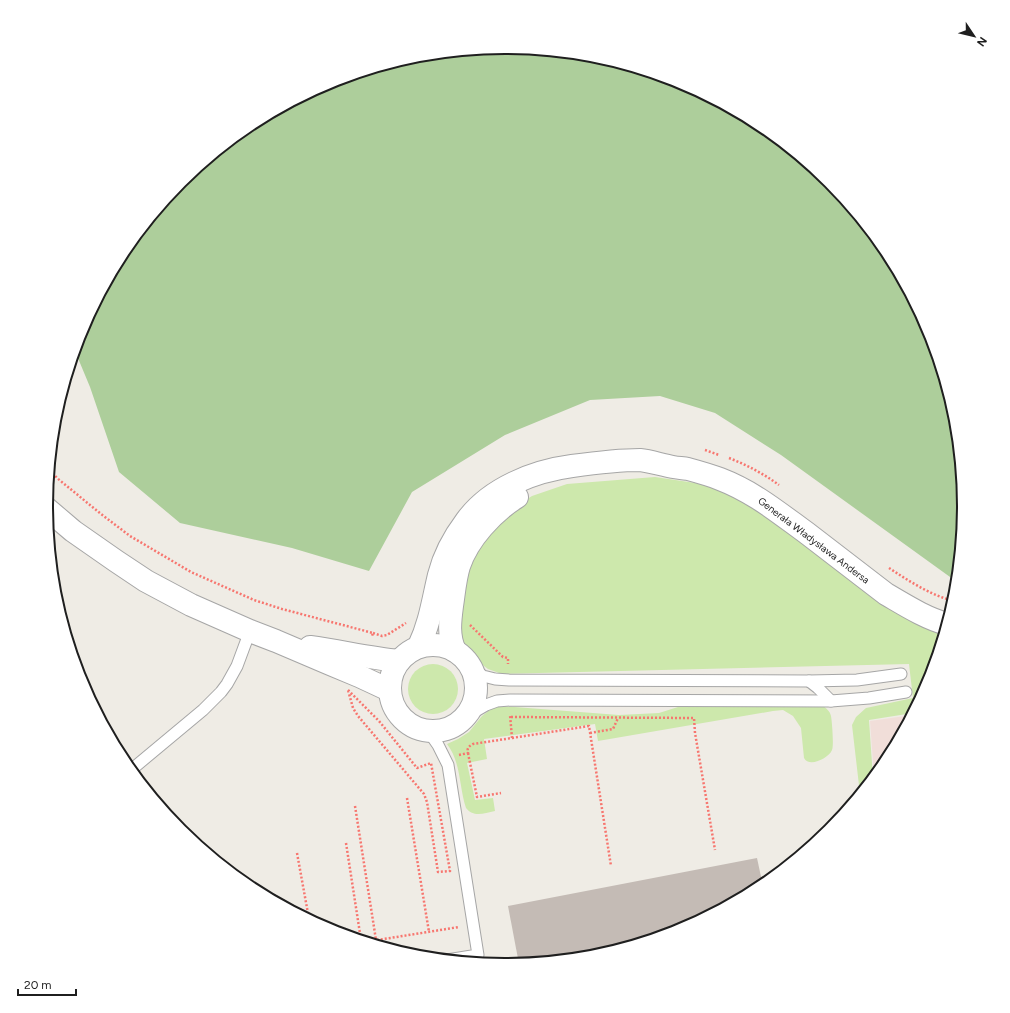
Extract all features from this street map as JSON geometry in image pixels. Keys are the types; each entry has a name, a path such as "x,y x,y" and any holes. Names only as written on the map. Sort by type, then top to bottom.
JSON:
{"street":[{"name":"Generała Władysława Andersa","path":"419,646 428,624 439,576 448,550 467,519 475,510 499,491 524,478 541,472 558,468 641,460 719,478 733,484 762,500 886,594 910,608 942,622"},
{"name":"Generała Władysława Andersa","path":"454,651 450,627 454,587 458,567 470,543 495,513 523,493 535,487 567,478 591,474 675,468"},
{"path":"53,514 73,531 146,581 191,605 250,631 358,674 389,690"},
{"path":"434,644 454,651 462,656 470,666 476,678 477,691 474,704 467,716 446,730 429,732 419,730 408,724 398,715 392,703 389,690 392,675 399,661 406,653 419,646 434,644"},
{"path":"358,674 378,659 399,661"}],"lane":[{"path":"135,767 203,710 221,692 237,666 250,631"},
{"path":"470,666 483,676 509,680 809,681 857,680 901,674"},
{"path":"809,681 831,701"},
{"path":"467,716 486,705 497,701 510,700 831,701 869,698 906,692"},
{"path":"429,732 438,745 448,765 479,958"}],"path":[{"path":"700,449 747,465 783,488"},
{"path":"54,475 130,536 191,572 254,600 372,633 358,674 353,708 358,716 424,794 427,802 438,872 450,871 431,763 417,768 379,722 358,674"},
{"path":"887,567 917,585 947,599"},
{"path":"508,658 509,680"},
{"path":"510,700 512,738"},
{"path":"510,717 694,718 695,733 715,850"},
{"path":"590,733 613,729 618,718"},
{"path":"501,793 477,797 468,753 469,746 472,744 589,726 611,866"},
{"path":"445,759 468,753"},
{"path":"407,798 429,932"},
{"path":"355,806 376,940"},
{"path":"346,843 360,935"},
{"path":"297,853 307,913"},
{"path":"377,940 429,932 473,922"}],"shaded area":[{"path":"905,716 873,769 870,721"}],"green space":[{"path":"505,54 535,55 593,63 650,78 678,89 731,115 756,131 780,148 825,187 864,231 881,255 896,280 923,334 942,390 953,448 956,477 956,536 951,578 781,455 715,413 660,396 590,400 505,435 412,492 369,571 292,548 180,523 119,472 90,387 78,358 87,334 100,307 129,255 146,231 185,187 230,148 254,131 305,101 332,89 360,78 417,63 475,55"},
{"path":"655,477 702,484 725,490 771,518 904,615 939,634 923,679 906,714 869,720 872,770 859,788 852,725 856,717 866,708 913,698 909,664 502,674 488,669 480,663 466,647 461,638 461,609 467,570 477,548 507,512 532,496 567,484"},
{"path":"428,664 438,664 451,671 458,684 458,694 451,707 438,714 428,714 419,710 412,703 408,694 408,684 412,675 419,668"},
{"path":"501,706 619,715 659,713 678,707 823,706 829,711 831,716 833,748 827,756 819,761 807,761 804,758 801,728 793,716 783,710 598,741 595,724 484,739 487,759 467,763 475,800 493,798 495,811 483,814 472,813 466,808 455,759 447,744 469,732 482,716 491,709"}],"building":[{"path":"757,858 761,878 731,898 705,912 650,935 593,950 564,955 518,958 508,906"}]}
